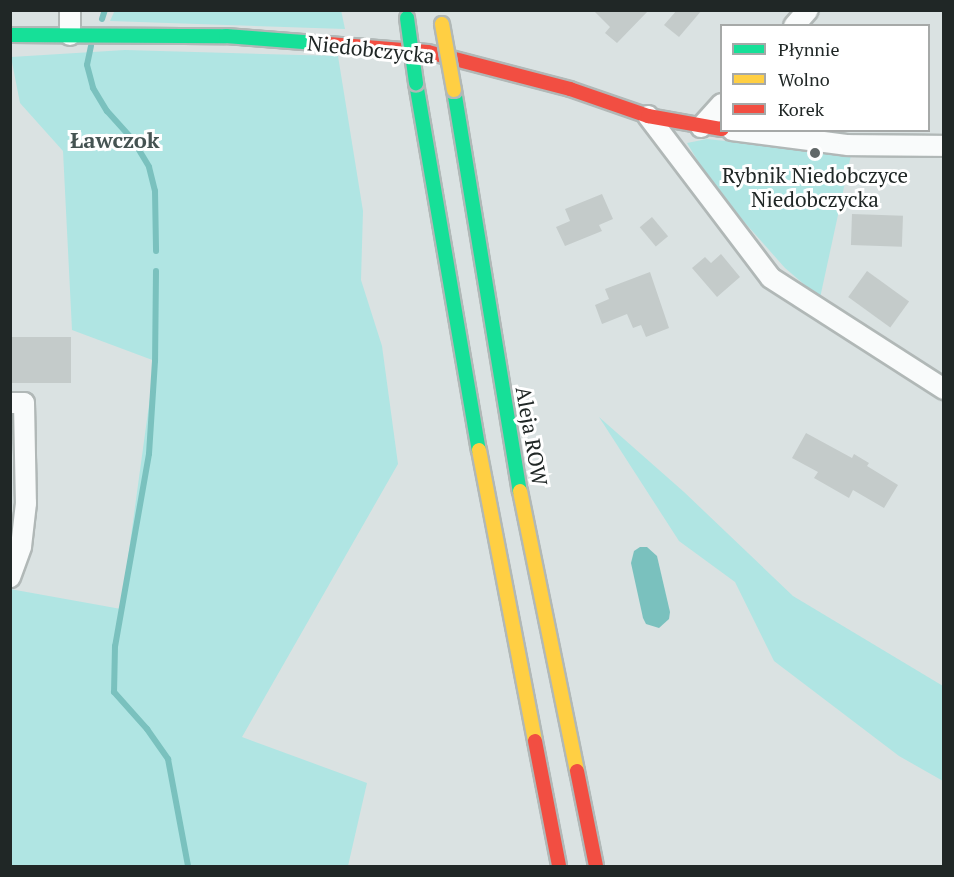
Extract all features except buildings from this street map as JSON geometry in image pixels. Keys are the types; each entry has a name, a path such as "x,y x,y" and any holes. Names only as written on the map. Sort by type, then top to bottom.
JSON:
{"main road":[{"path":"406,14 477,438 559,867"},
{"name":"Aleja ROW","path":"441,17 511,449 596,867"},
{"name":"Niedobczycka","path":"10,34 226,36 428,52 570,89 648,116 720,129"}],"street":[{"path":"70,10 70,35"},
{"path":"796,24 808,10"},
{"path":"701,127 720,106"},
{"path":"648,116 771,278 944,389"},
{"path":"747,132 848,145 944,146"},
{"path":"10,403 24,403 26,503 21,547 10,577"}],"shaded area":[{"path":"115,10 341,10 345,29 110,21"},
{"path":"125,50 338,56 363,211 361,280 382,346 398,464 242,737 367,783 348,866 11,866 10,589 121,609 155,361 72,330 63,151 20,103 11,57"},
{"path":"707,139 851,155 820,298 785,268 714,188 687,143"},
{"path":"599,417 684,492 793,596 943,686 943,781 899,756 774,661 735,582 679,541"},
{"path":"640,547 647,547 657,556 670,612 669,619 659,628 646,624 643,618 631,563 634,551"}],"waterway":[{"path":"102,19 105,10"},
{"path":"91,46 87,65 93,88 107,111 133,140 149,167 155,191 156,251"},
{"path":"156,271 155,361 149,454 115,646 114,692 147,729 168,759 188,866"}],"traffic: fast":[{"path":"407,18 416,83"},
{"path":"10,35 226,36 316,43"},
{"path":"416,83 479,450"},
{"path":"454,90 520,491"}],"traffic: slow":[{"path":"442,24 454,90"},
{"path":"479,450 535,741"},
{"path":"520,491 577,771"}],"traffic: jam":[{"path":"316,43 428,52 570,89 648,116 720,129"},
{"path":"535,741 559,866"},
{"path":"577,771 596,866"}],"place":[{"name":"Rybnik Niedobczyce Niedobczycka","path":"815,153"}],"district":[{"name":"Ławczok","path":"115,140"}]}
